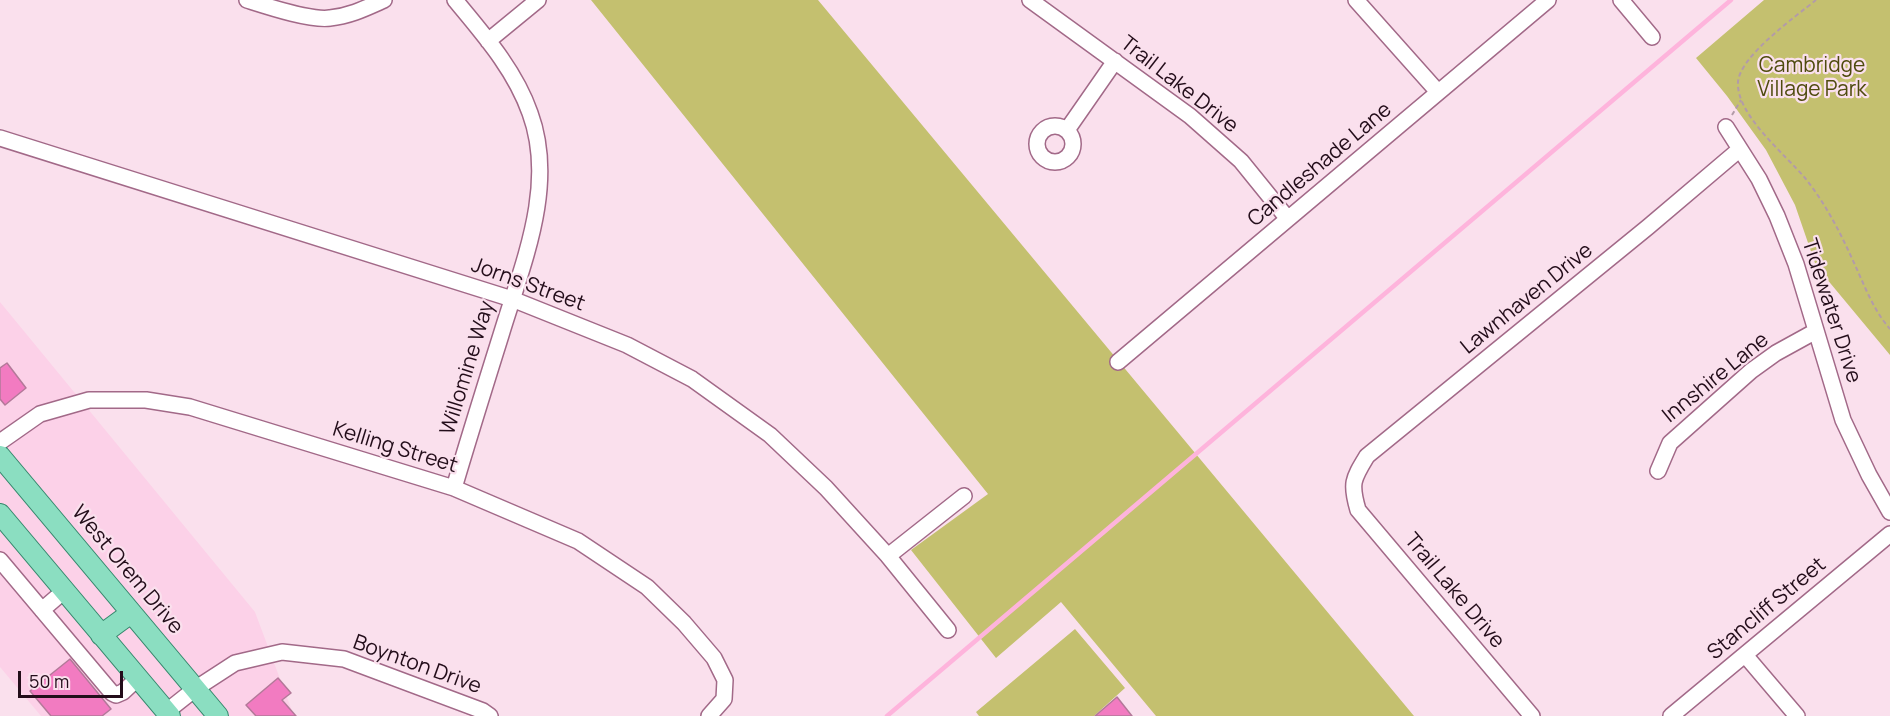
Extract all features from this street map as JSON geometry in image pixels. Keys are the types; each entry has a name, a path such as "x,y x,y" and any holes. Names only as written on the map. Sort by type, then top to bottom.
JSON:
{"main road":[{"name":"West Orem Drive","path":"0,456 218,716"},
{"path":"0,514 168,714"},
{"path":"101,635 131,613"}],"street":[{"path":"246,0 277,10 327,19 354,14 384,0"},
{"name":"Willomine Way","path":"454,488 535,220 541,169 534,126 525,101 508,68 455,0"},
{"path":"488,41 538,0"},
{"name":"Trail Lake Drive","path":"1030,0 1190,116 1241,161 1288,219"},
{"path":"1356,0 1438,92"},
{"name":"Candleshade Lane","path":"1118,362 1548,0"},
{"path":"1621,0 1652,38"},
{"path":"1067,130 1115,61"},
{"name":"Tidewater Drive","path":"1726,127 1759,179 1777,216 1796,264 1844,420 1869,475 1890,512"},
{"name":"Jorns Street","path":"0,138 512,298 627,345 692,380 770,435 826,488 888,556 948,630"},
{"name":"Lawnhaven Drive","path":"1352,490 1357,473 1367,456 1740,149"},
{"name":"Innshire Lane","path":"1658,471 1670,443 1751,370 1776,353 1816,332"},
{"name":"Kelling Street","path":"0,442 40,414 89,400 146,399 190,406 454,488 578,541 646,587 684,623 714,658 725,680 724,699 709,716"},
{"name":"Trail Lake Drive","path":"1352,490 1358,510 1532,716"},
{"path":"888,556 964,496"},
{"name":"Stancliff Street","path":"1671,716 1890,534"},
{"path":"0,560 112,693 116,695 123,692 138,678"},
{"path":"42,610 64,591"},
{"name":"Boynton Drive","path":"168,714 195,689 235,663 282,652 344,659 483,711 489,716"},
{"path":"1745,655 1797,716"}],"path":[{"path":"1815,0 1750,56 1741,70 1738,83 1741,100 1748,114 1806,179 1832,217 1870,298 1890,329"},
{"path":"1726,127 1741,100"}],"shaded area":[{"path":"0,302 255,612 294,716 41,716 0,667"}],"green space":[{"path":"591,0 818,0 1414,716 1156,716 1061,602 996,658 911,550 988,494"},
{"name":"Cambridge Village Park","path":"1764,0 1890,0 1890,355 1816,266 1795,205 1766,150 1696,58"},
{"path":"1075,629 1125,688 1094,716 979,716 976,712"}],"building":[{"path":"7,363 26,388 5,405 0,399 0,368"},
{"path":"70,659 111,709 102,716 51,716 30,691"},
{"path":"278,678 291,693 282,700 296,716 256,716 246,705"},
{"path":"1117,697 1132,716 1095,716"}],"waterway":[{"path":"887,716 1731,0"}]}
